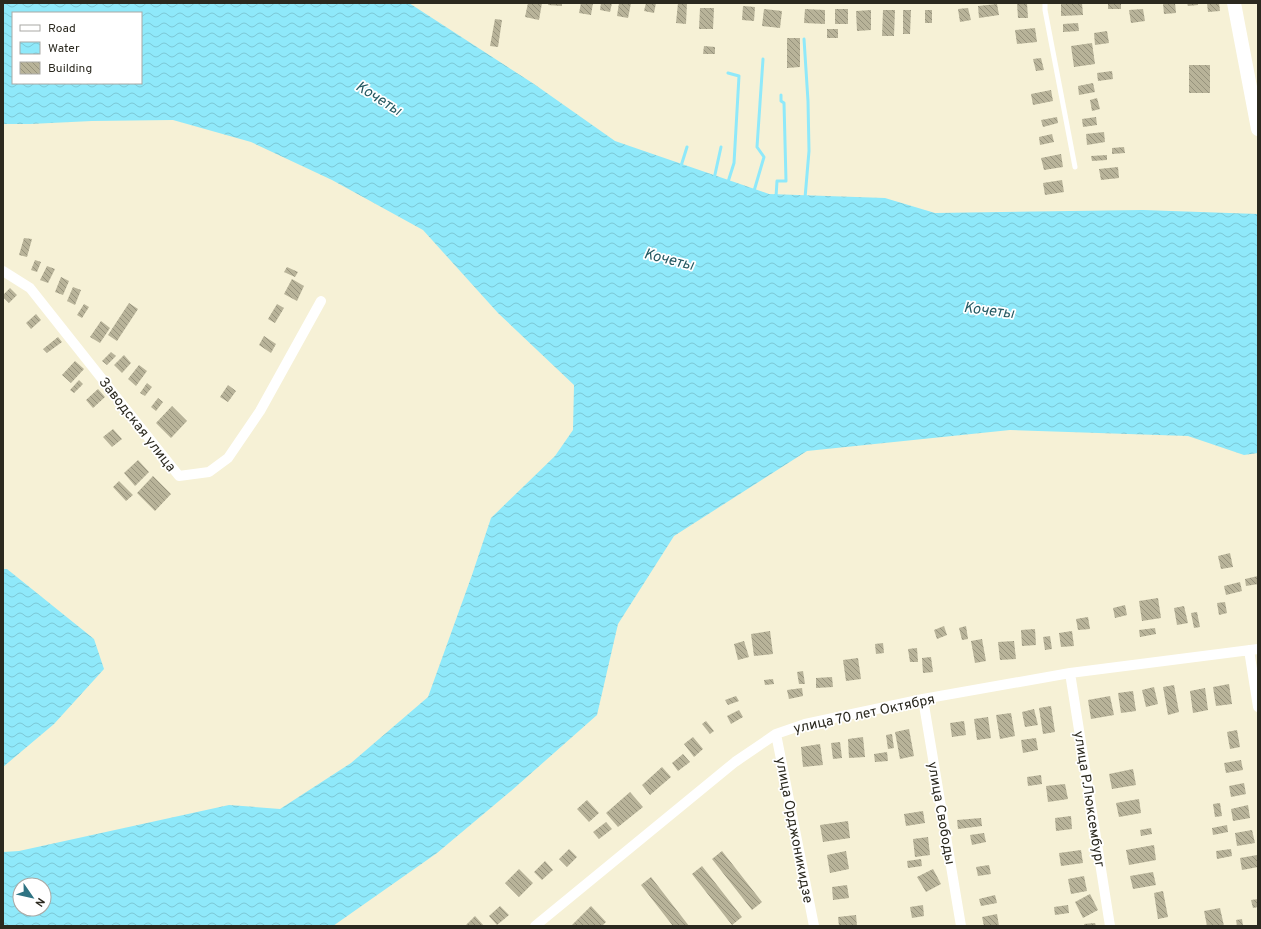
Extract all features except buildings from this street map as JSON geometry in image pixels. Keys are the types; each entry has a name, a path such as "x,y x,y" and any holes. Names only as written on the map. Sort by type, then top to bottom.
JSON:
{"street":[{"path":"1234,3 1258,129"},
{"name":"Заводская улица","path":"3,270 30,288 179,476 209,472 228,458 260,410 321,301"},
{"path":"1253,649 1258,707"},
{"name":"улица 70 лет Октября","path":"535,926 735,762 776,734 805,724 923,699 1070,673 1253,649"},
{"name":"улица Р.Люксембург","path":"1070,673 1110,926"},
{"name":"улица Свободы","path":"923,699 961,926"},
{"name":"улица Орджоникидзе","path":"776,734 814,926"}],"lane":[{"path":"1045,3 1045,10 1075,167"}],"water":[{"name":"Кочеты","path":"3,3 409,3 534,84 615,141 769,194 885,198 935,213 1143,210 1258,214 1258,453 1244,455 1188,436 1010,430 807,451 674,536 618,624 597,715 511,791 437,853 333,926 3,926 3,852 19,851 229,805 280,809 351,763 428,697 491,518 555,456 573,430 574,385 498,313 423,230 332,180 251,142 173,120 3,124"},
{"path":"3,569 7,569 94,639 104,669 54,724 3,767"}],"waterway":[{"path":"804,39 808,101 809,151 805,198"},
{"path":"754,191 764,157 757,147 763,59"},
{"path":"728,73 739,76 734,163 728,182"},
{"path":"776,197 777,181 786,181 784,103 781,101 781,95"},
{"path":"681,166 687,147"},
{"path":"714,179 721,147"}]}
